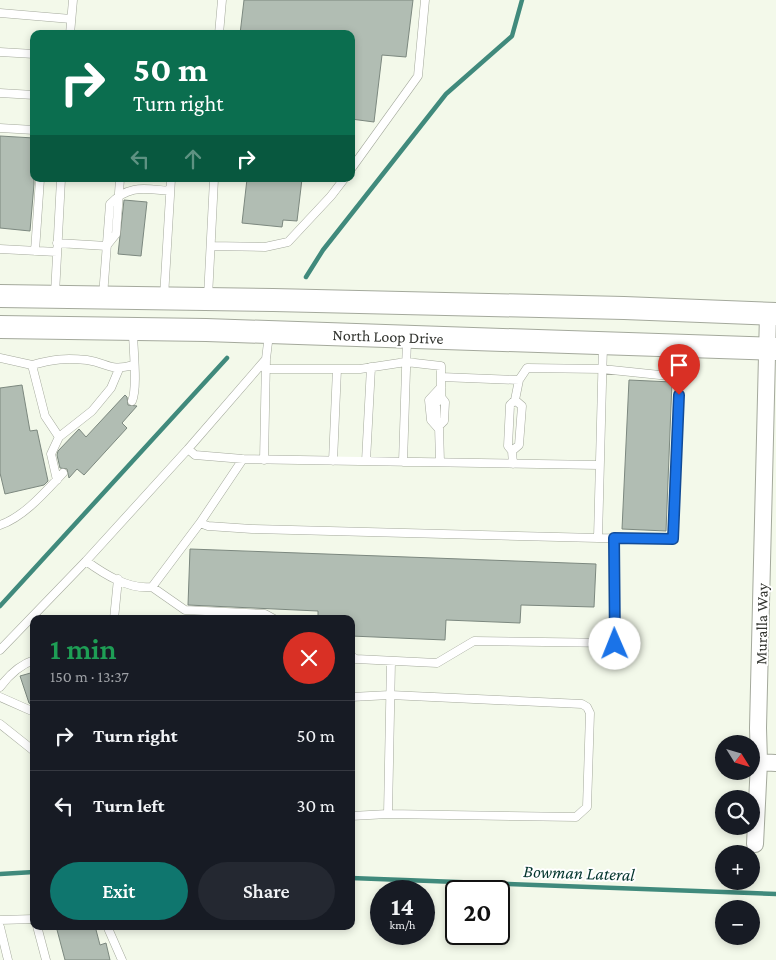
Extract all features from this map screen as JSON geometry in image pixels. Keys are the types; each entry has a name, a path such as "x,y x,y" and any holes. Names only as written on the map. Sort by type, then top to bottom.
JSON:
{"main road":[{"name":"North Loop Drive","path":"0,296 614,308 772,314"},
{"path":"206,330 208,299"},
{"name":"North Loop Drive","path":"0,327 206,330 771,349"}],"street":[{"name":"Muralla Way","path":"758,735 772,314"},
{"path":"760,762 776,763"},
{"name":"Muralla Way","path":"755,844 758,780"}],"lane":[{"path":"70,30 73,0"},
{"path":"219,30 222,0"},
{"path":"355,163 418,76 425,0"},
{"path":"0,13 71,19"},
{"path":"0,52 30,54"},
{"path":"0,93 30,95"},
{"path":"0,128 30,130"},
{"path":"22,130 29,138"},
{"path":"35,251 40,182"},
{"path":"55,298 61,182"},
{"path":"103,299 107,246 116,234 120,182"},
{"path":"164,299 171,182"},
{"path":"208,299 214,182"},
{"path":"210,246 265,247 288,242 342,182"},
{"path":"120,194 136,188 170,191"},
{"path":"57,243 107,246"},
{"path":"0,249 57,252"},
{"path":"132,401 135,394 133,329"},
{"path":"264,460 265,369 270,332"},
{"path":"403,462 407,337"},
{"path":"598,538 603,344"},
{"path":"0,358 32,365 59,358 90,360 119,369 133,365"},
{"path":"34,615 188,449 266,359"},
{"path":"265,369 337,369 406,362 441,366 441,397 436,404 440,462"},
{"path":"32,365 45,416 59,436"},
{"path":"366,461 371,367"},
{"path":"200,523 208,526 252,529 673,539 679,377 602,369 527,368 519,380 515,400 510,405 508,446 512,451 513,464"},
{"path":"57,480 51,454 59,436 92,411 112,388 119,369"},
{"path":"333,461 337,369"},
{"path":"441,377 519,380"},
{"path":"439,428 431,420 429,400 441,387"},
{"path":"512,451 519,445 522,406 515,400"},
{"path":"188,449 195,455 264,460 599,465"},
{"path":"152,587 200,523 243,459"},
{"path":"0,525 10,522 27,508 63,473"},
{"path":"355,658 437,663 474,641 615,644 614,538"},
{"path":"86,561 118,579 141,588 152,587 185,610 267,615"},
{"path":"114,615 118,579"},
{"path":"0,650 30,619"},
{"path":"388,814 391,661"},
{"path":"0,687 10,674 30,662"},
{"path":"355,697 390,695 582,704 590,713 587,807 576,817 388,814 355,816"},
{"path":"0,698 30,709"},
{"path":"0,724 30,748"},
{"path":"0,920 30,919"},
{"path":"0,928 8,960"},
{"path":"38,930 46,960"},
{"path":"109,930 122,960"}],"building":[{"path":"244,0 413,0 406,57 382,55 374,122 355,120 355,30 240,30"},
{"path":"0,136 30,138 30,182 34,182 34,184 30,231 0,228"},
{"path":"247,182 302,182 297,221 283,220 282,227 242,223"},
{"path":"124,200 147,202 141,256 118,254"},
{"path":"629,380 672,382 666,531 622,529"},
{"path":"22,385 30,431 37,430 48,481 44,485 5,494 0,473 0,388"},
{"path":"125,395 128,405 137,406 122,423 127,428 84,475 77,469 69,478 67,469 60,468 58,451 79,429 86,437"},
{"path":"190,549 596,564 594,607 521,605 520,623 446,620 445,640 355,636 355,615 318,615 318,611 188,605"},
{"path":"30,673 30,704 29,703 20,676"},
{"path":"57,930 96,930 100,945 106,943 110,960 65,960"}],"waterway":[{"path":"306,277 323,250 446,94 512,36 522,0"},
{"path":"0,606 227,358"},
{"name":"Bowman Lateral","path":"0,874 30,872"},
{"name":"Bowman Lateral","path":"355,878 776,894"}],"route":[{"path":"615,644 614,538 673,539 679,395"}]}
